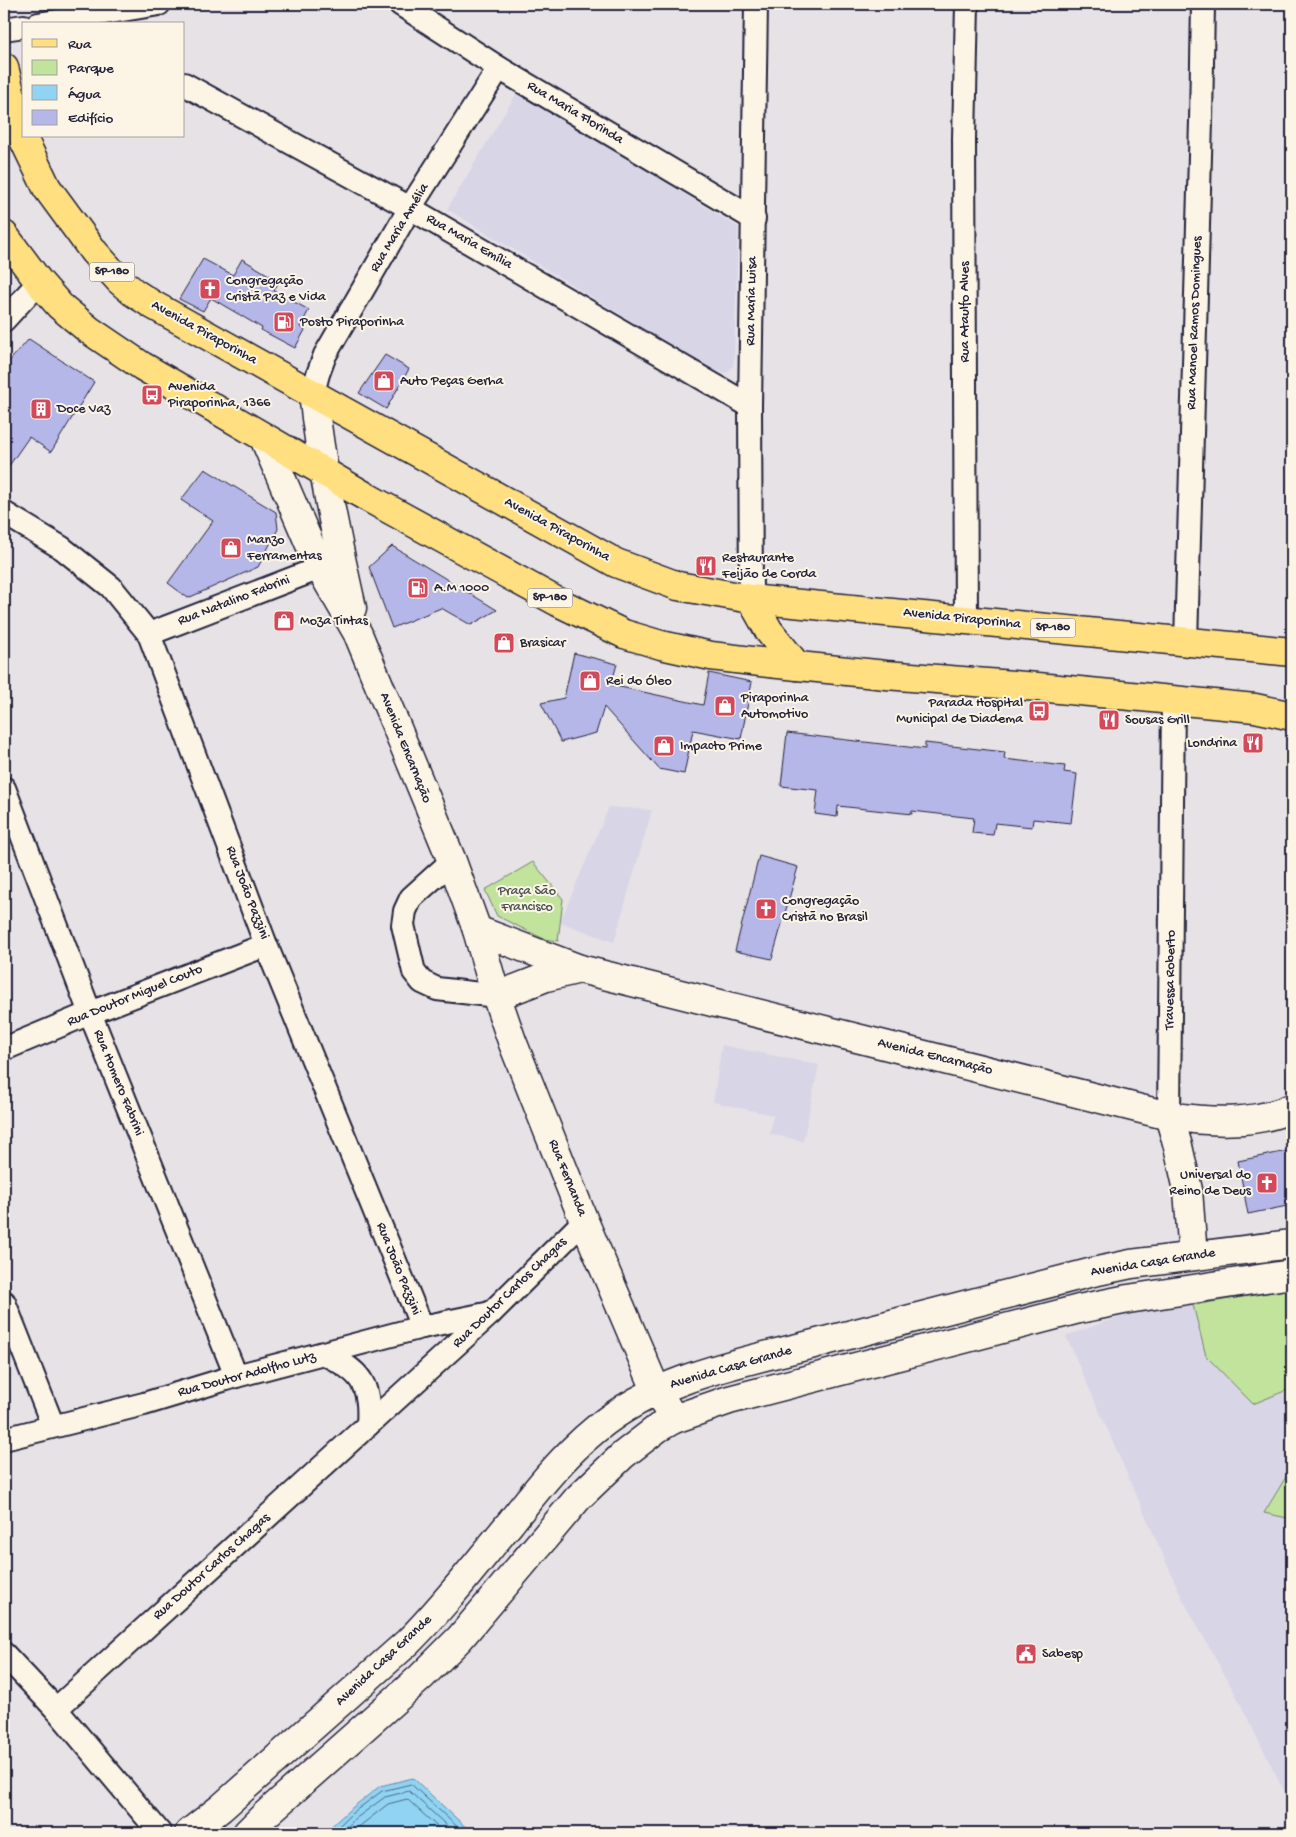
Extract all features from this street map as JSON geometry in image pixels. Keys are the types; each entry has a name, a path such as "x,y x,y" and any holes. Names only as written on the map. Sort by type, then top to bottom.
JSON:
{"main road":[{"name":"Avenida Piraporinha","path":"4,67 22,136"},
{"name":"Avenida Piraporinha","path":"23,138 47,188 94,252 119,280 134,292 153,305 616,563 678,586 751,599 1292,652"},
{"name":"SP-180","path":"4,236 60,306 113,348 325,473 558,602 624,634 661,645 711,656 797,666 1255,708 1292,716"},
{"name":"Avenida Encarnação","path":"314,393 318,437 333,522 358,634"},
{"name":"Avenida Encarnação","path":"264,438 320,568 358,634 452,862 477,930 580,968 1169,1116 1204,1121 1233,1121 1265,1117 1292,1108"},
{"path":"751,599 769,631 797,666"},
{"name":"Rua Fernanda","path":"477,930 512,1041 584,1221 656,1390 674,1419"},
{"name":"Avenida Encarnação","path":"497,996 546,977 580,968"},
{"name":"Travessa Roberto","path":"1169,1116 1188,1190 1194,1256"},
{"name":"Avenida Casa Grande","path":"189,1833 222,1808 408,1642 430,1620 534,1492 596,1428 627,1406 656,1390 718,1369 1093,1272 1131,1264 1292,1244"},
{"path":"247,1833 428,1671 460,1638 578,1498 623,1455 658,1428 674,1419 729,1400 1079,1309 1128,1299 1292,1274"}],"street":[{"path":"70,22 158,4"},
{"name":"Rua Maria Florinda","path":"400,4 499,68 754,219"},
{"name":"Rua Maria Luisa","path":"751,599 750,406 756,4"},
{"name":"Rua Ataulfo Alves","path":"966,620 964,139 967,4"},
{"name":"Rua Manoel Ramos Domingues","path":"1186,642 1202,121 1203,4"},
{"path":"4,29 22,26"},
{"name":"Rua Maria Amélia","path":"314,393 325,355 410,208 499,68"},
{"name":"Rua Maria Emília","path":"185,85 410,208 750,406"},
{"path":"4,320 39,282"},
{"name":"Rua João Pazzini","path":"4,513 62,548 112,587 149,634 266,945 422,1327"},
{"name":"Rua Natalino Fabrini","path":"149,634 320,568"},
{"name":"Travessa Roberto","path":"1169,1116 1173,701"},
{"name":"Rua Homero Fabrini","path":"4,788 90,1013 236,1376"},
{"name":"Avenida Encarnação","path":"452,862 411,898 405,912 403,925 414,972 422,982 437,989 497,996"},
{"name":"Rua Doutor Miguel Couto","path":"4,1049 90,1013 266,945"},
{"name":"Rua Doutor Carlos Chagas","path":"56,1709 492,1313 584,1221"},
{"path":"4,1302 53,1426"},
{"name":"Rua Doutor Adolfho Lutz","path":"4,1439 144,1404 236,1376 422,1327 492,1313"},
{"path":"324,1354 342,1362 356,1374 367,1390 369,1407 368,1425"},
{"path":"4,1654 56,1709 160,1833"},
{"path":"135,1804 139,1833"}],"shaded area":[{"path":"518,91 738,227 734,359 733,366 727,373 712,370 447,209"},
{"path":"609,807 652,810 614,942 560,922"},
{"path":"722,1045 819,1065 803,1141 770,1134 773,1115 713,1102"},
{"path":"1292,1277 1292,1807 1238,1699 1182,1598 1066,1336 1172,1298"}],"green space":[{"name":"Praça São Francisco","path":"533,862 563,899 558,941 544,939 497,916 485,890"},
{"path":"1292,1289 1292,1388 1253,1404 1206,1356 1193,1305"},
{"path":"1292,1467 1292,1519 1264,1513"}],"water":[{"path":"413,1778 472,1833 324,1833 380,1786"}],"building":[{"path":"203,259 233,275 242,259 279,281 274,291 309,310 300,327 305,330 295,348 261,330 262,328 211,298 203,311 179,299"},
{"name":"Doce Vaz","path":"29,339 94,382 51,452 29,437 4,473 4,367"},
{"name":"Auto Peças Gerha","path":"385,355 409,369 386,409 359,393"},
{"name":"Manzo Ferramentas","path":"205,469 276,512 278,529 258,567 188,598 168,583 213,521 181,500"},
{"name":"A.M 1000","path":"392,546 497,610 471,625 441,608 392,628 369,567"},
{"path":"574,653 617,664 611,685 703,705 709,673 752,682 741,739 693,730 684,774 659,769 604,707 596,733 561,742 541,703 564,698"},
{"path":"787,733 925,749 925,743 1005,752 1004,759 1065,766 1064,772 1077,774 1071,823 1033,819 1032,827 995,823 993,835 972,833 974,818 912,811 912,814 838,806 837,817 815,814 818,790 781,786"},
{"name":"Congregação Cristã no Brasil","path":"759,856 798,867 772,959 735,951"},
{"name":"Universal do Reino de Deus","path":"1292,1150 1292,1205 1248,1214 1238,1161"}],"place":[{"name":"Congregação Cristã Paz e Vida","path":"210,289"},
{"name":"Posto Piraporinha","path":"284,322"},
{"name":"Auto Peças Gerha","path":"384,381"},
{"name":"Avenida Piraporinha, 1366","path":"152,395"},
{"name":"Doce Vaz","path":"41,409"},
{"name":"Manzo Ferramentas","path":"231,548"},
{"name":"Restaurante Feijão de Corda","path":"706,566"},
{"name":"A.M 1000","path":"418,588"},
{"name":"Moza Tintas","path":"284,621"},
{"name":"Brasicar","path":"504,643"},
{"name":"Rei do Óleo","path":"590,681"},
{"name":"Piraporinha Automotivo","path":"725,706"},
{"name":"Parada Hospital Municipal de Diadema","path":"1039,711"},
{"name":"Sousas Grill","path":"1109,720"},
{"name":"Londrina","path":"1253,743"},
{"name":"Impacto Prime","path":"664,746"},
{"name":"Congregação Cristã no Brasil","path":"766,909"},
{"name":"Universal do Reino de Deus","path":"1267,1183"},
{"name":"Sabesp","path":"1026,1654"}]}
